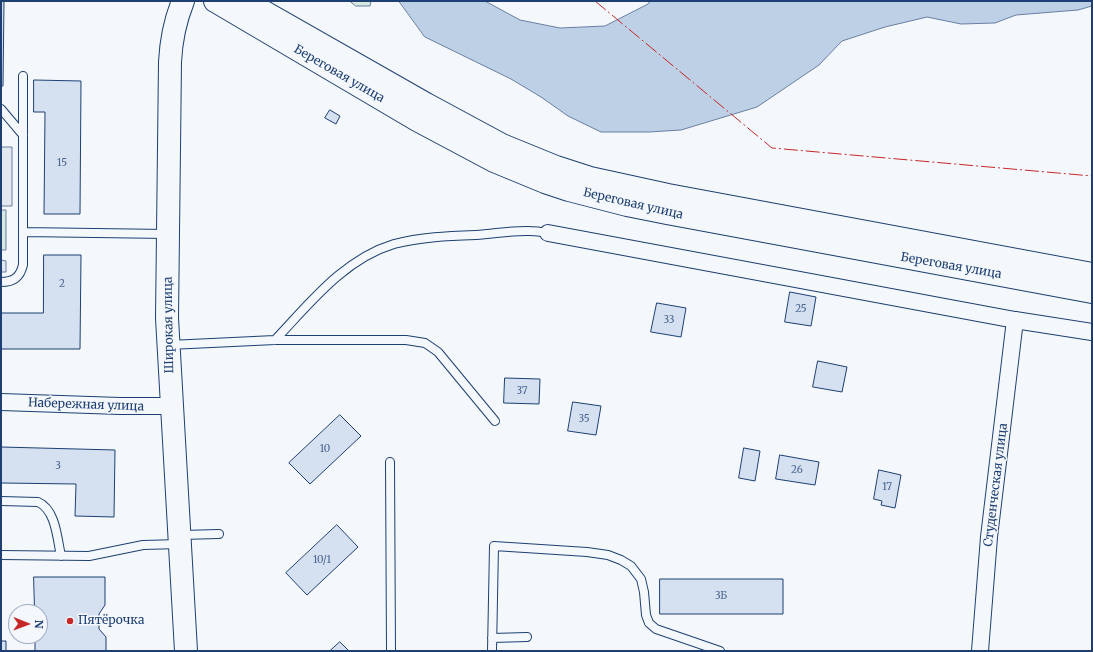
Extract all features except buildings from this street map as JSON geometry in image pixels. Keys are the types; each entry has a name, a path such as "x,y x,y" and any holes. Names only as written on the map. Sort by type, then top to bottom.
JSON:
{"main road":[{"name":"Широкая улица","path":"182,1 172,38 170,62 168,345 186,651"},
{"name":"Береговая улица","path":"215,1 417,120 494,161 545,182 599,198 654,210 869,252 1092,292"},
{"name":"Береговая улица","path":"245,1 495,142 556,168 590,178 668,195 1092,274"}],"street":[{"path":"548,233 1015,320 1092,332"},
{"name":"Студенческая улица","path":"980,651 989,537 1015,320"},
{"name":"Набережная улица","path":"1,402 120,406 172,406"}],"lane":[{"path":"1,282 9,282 15,279 21,273 23,265 23,76"},
{"path":"1,109 23,135"},
{"path":"275,340 332,280 361,259 394,244 432,237 490,234 513,231 548,233"},
{"path":"23,232 168,234"},
{"path":"168,345 275,340 406,340 425,343 438,352 495,421"},
{"path":"390,462 391,651"},
{"path":"1,501 38,502 43,504 48,509 53,520 61,556"},
{"path":"1,555 89,556 143,545 219,534"},
{"path":"492,651 494,546 587,552 608,555 621,560 631,566 641,579 646,615 649,623 656,629 720,651"},
{"path":"492,638 527,637"}],"shaded area":[{"path":"350,1 371,1 370,6 356,6"},
{"path":"1,147 12,147 12,206 1,206"},
{"path":"1,210 6,210 6,250 1,250"},
{"path":"1,260 6,261 6,272 1,272"}],"water":[{"path":"399,1 485,1 520,20 560,28 605,26 648,4 650,1 1092,1 1092,6 1078,10 1016,15 995,23 961,24 927,17 885,27 842,41 819,65 757,107 681,130 601,132 568,116 541,97 511,79 425,37"}],"power":[{"path":"595,1 772,148 1092,176"}],"place":[{"name":"Пятёрочка","path":"70,621"}]}
